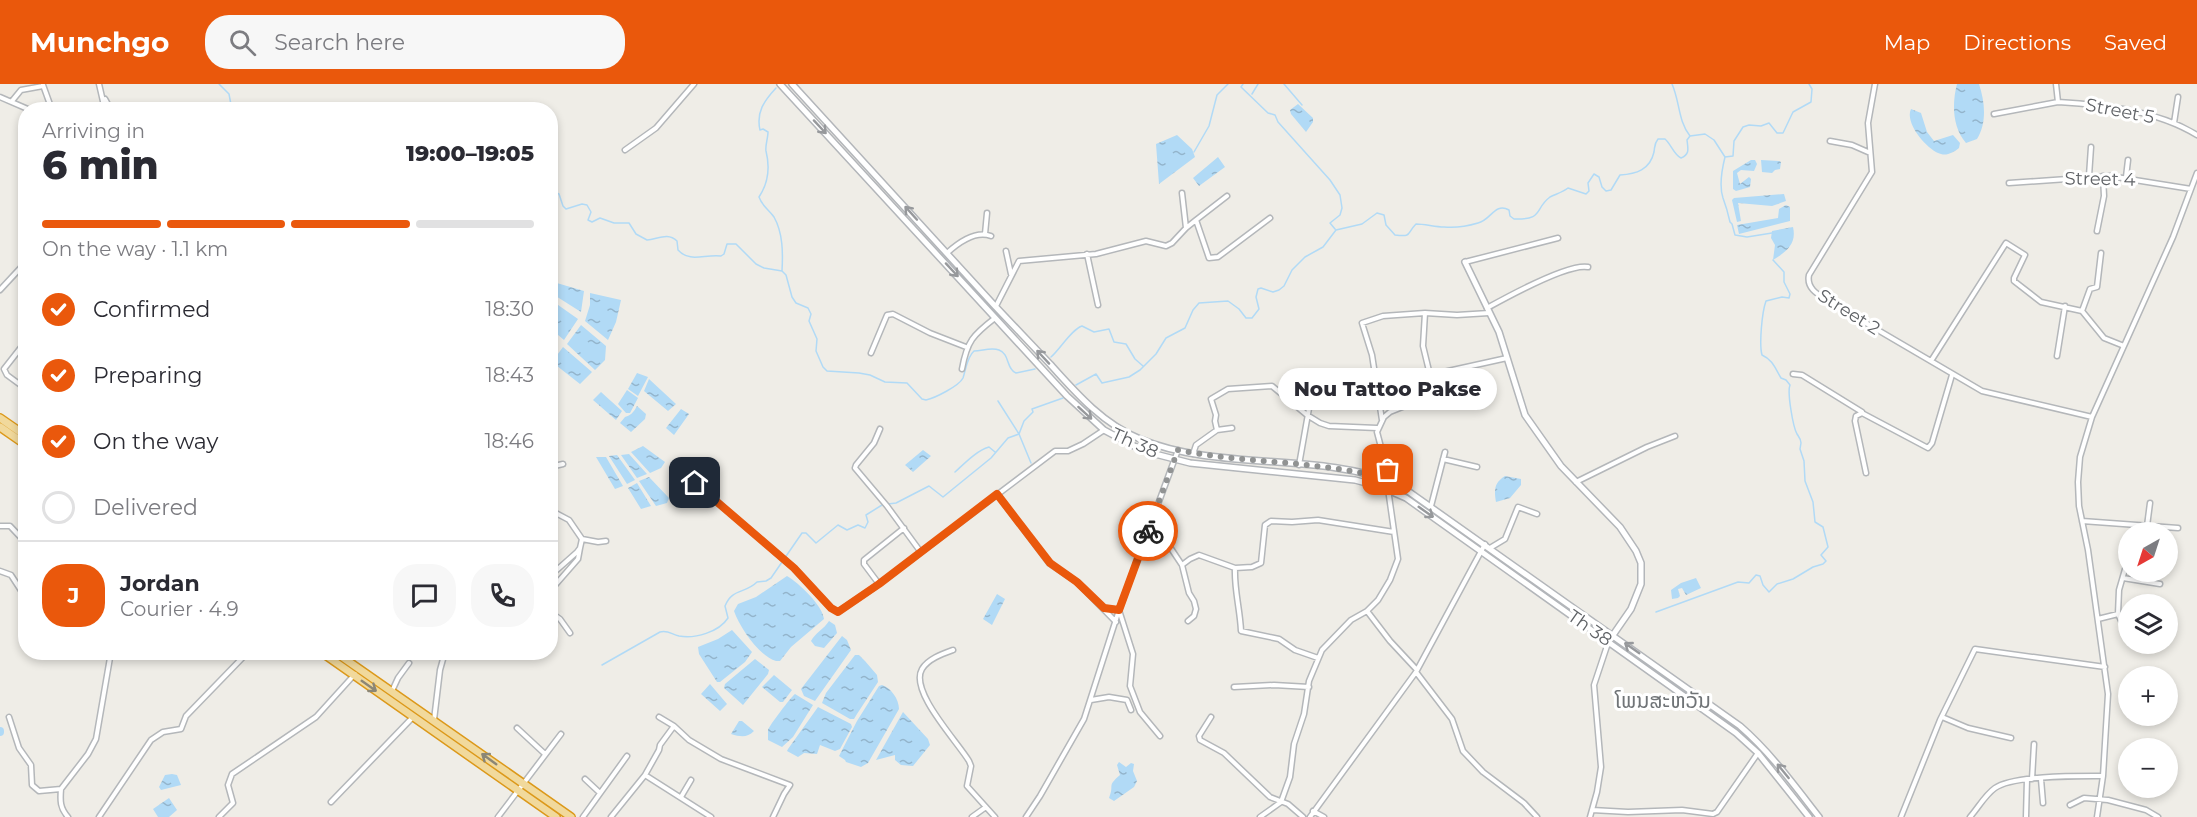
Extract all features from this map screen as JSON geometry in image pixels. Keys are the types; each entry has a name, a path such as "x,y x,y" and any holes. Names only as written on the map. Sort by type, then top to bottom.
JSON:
{"highway":[{"path":"0,418 18,436"},
{"path":"0,428 18,433"},
{"path":"335,660 392,692 570,817"},
{"path":"346,660 357,672 413,717 556,817"}],"street":[{"path":"99,84 107,102"},
{"path":"624,150 656,128 694,84"},
{"name":"Th 38","path":"780,84 1067,396 1104,430 1134,446 1175,460 1366,482 1406,498 1720,720 1758,753 1809,817"},
{"name":"Th 38","path":"792,84 1021,334 1074,390 1109,422 1138,439 1193,454 1368,474 1398,484 1725,714 1755,739 1819,817"},
{"name":"Street 2","path":"1875,84 1868,123 1872,172 1809,275 1808,284 1817,294 1972,387 1992,395 2092,417"},
{"path":"2056,84 2058,102"},
{"path":"12,101 21,90 43,85 49,102"},
{"path":"103,95 104,102"},
{"path":"0,97 18,104"},
{"path":"2174,123 2178,97"},
{"name":"Street 5","path":"1994,114 2058,102 2103,105 2174,123 2197,135"},
{"path":"834,142 840,136"},
{"path":"1830,141 1852,145 1869,152"},
{"path":"2089,176 2091,147"},
{"path":"2126,177 2128,160"},
{"path":"2097,817 2103,776 2108,694 2078,490 2079,466 2092,417 2173,237 2197,173"},
{"path":"2097,231 2104,196 2103,176"},
{"name":"Street 4","path":"2009,183 2103,176 2126,177 2191,189"},
{"path":"1182,193 1186,228"},
{"path":"996,306 1019,261 1101,253 1146,242 1166,246 1227,196"},
{"path":"985,234 987,213"},
{"path":"1196,220 1209,258 1212,258 1218,257 1270,218"},
{"path":"947,253 971,237 985,234 991,236"},
{"path":"1558,238 1465,262 1499,332 1525,415 1544,444 1576,482 1620,527 1630,540 1641,563 1642,574 1637,595 1631,609 1608,641 1594,685 1601,767 1590,817"},
{"path":"1931,362 2006,243 2025,255 2014,281 2042,302 2082,311 2104,338 2124,346"},
{"path":"1006,251 1012,276"},
{"path":"2082,311 2090,289 2097,287 2101,253"},
{"path":"1087,254 1098,305"},
{"path":"1382,420 1374,362 1362,323 1383,316 1457,315 1488,310 1544,279 1580,265 1588,267"},
{"path":"0,290 18,271"},
{"path":"2057,356 2065,306"},
{"path":"871,353 886,315 893,314 930,333 966,347"},
{"path":"1425,314 1422,346 1430,375"},
{"path":"962,369 966,347 979,330 996,318"},
{"path":"1015,339 1021,334"},
{"path":"18,351 4,369 6,375 18,383"},
{"path":"1386,479 1388,470 1378,440 1377,428 1390,412 1405,406 1430,375 1508,357"},
{"path":"1793,374 1802,375 1862,413 1928,448 1932,443 1952,375"},
{"path":"1299,465 1314,380"},
{"path":"1217,430 1216,415 1211,399 1228,389 1272,386 1307,415 1329,426 1377,428"},
{"path":"1862,413 1856,416 1855,421 1866,473"},
{"path":"1193,454 1196,445 1217,430 1232,428"},
{"path":"880,429 874,443 855,468 921,551"},
{"path":"695,483 784,559 834,611 842,610 1055,451 1068,451 1076,448 1104,430"},
{"path":"1576,482 1647,447 1675,436"},
{"path":"1026,817 1081,725 1119,610 1178,450"},
{"path":"1431,506 1445,452"},
{"path":"1443,459 1477,467"},
{"path":"558,465 563,464"},
{"path":"1366,482 1368,474"},
{"path":"1260,817 1281,802 1290,777 1294,744 1304,714 1309,681 1318,658 1328,641 1337,632 1351,620 1367,611 1384,592 1398,559 1388,489"},
{"path":"997,494 1050,563 1077,582 1116,622"},
{"path":"2148,522 2150,503"},
{"path":"1310,817 1416,671 1481,551 1505,539 1518,507 1537,514"},
{"path":"1157,509 1164,523 1170,547 1182,566 1196,609 1194,616 1188,621"},
{"path":"558,514 569,520 582,539 606,541"},
{"path":"1182,566 1199,555 1235,568 1252,567 1261,563 1265,525 1271,521 1318,520 1394,532"},
{"path":"2082,521 2118,524"},
{"path":"0,526 10,526 18,534"},
{"path":"879,584 864,564 864,560 904,528"},
{"path":"558,582 578,559 582,539"},
{"path":"558,569 580,548"},
{"path":"1235,568 1234,585 1241,631 1279,639 1295,650 1318,658"},
{"path":"0,571 11,575 18,586"},
{"path":"2145,582 2160,584"},
{"path":"2098,619 2118,614 2118,598"},
{"path":"1104,608 1119,610"},
{"path":"1119,610 1132,654 1130,686 1140,712 1160,736"},
{"path":"1367,611 1452,719 1463,751 1483,772 1526,805 1537,817"},
{"path":"558,618 570,633"},
{"path":"1900,817 1942,717 1975,649 2105,667"},
{"path":"953,650 926,663 921,670 919,683 927,702 969,761 970,769 966,783 995,817"},
{"path":"68,817 60,802 61,789 83,762 96,739 110,660"},
{"path":"99,817 151,741 163,732 181,729 186,716 240,660"},
{"path":"434,721 443,660"},
{"path":"392,692 398,678 409,663"},
{"path":"219,817 233,803 228,785 232,774 316,717 357,672"},
{"path":"1234,687 1274,685 1309,687"},
{"path":"1091,700 1109,697 1127,700 1131,710"},
{"path":"9,717 19,748 31,765 32,785 39,790 61,789"},
{"path":"331,802 413,717"},
{"path":"659,717 674,726 689,740 721,759 790,785 773,817"},
{"path":"1211,717 1199,736 1200,740 1224,753 1270,797 1288,804 1303,817"},
{"path":"1942,717 1968,728 2011,738"},
{"path":"611,817 645,775 660,745 674,726"},
{"path":"517,728 545,754"},
{"path":"498,817 561,734"},
{"path":"1750,745 1755,739"},
{"path":"2026,817 2034,744"},
{"path":"1592,810 1628,812 1682,810 1713,814 1717,812 1758,753"},
{"path":"583,817 627,756"},
{"path":"645,775 711,817"},
{"path":"1970,817 1992,790 2006,782 2103,776"},
{"path":"585,779 600,793"},
{"path":"2041,779 2043,803"},
{"path":"681,797 691,780"},
{"path":"2070,806 2084,798 2129,804 2158,817"},
{"path":"972,817 986,807"},
{"path":"1313,811 1324,817"}],"water":[{"path":"1957,84 1979,84 1983,98 1984,119 1980,133 1977,139 1966,143 1958,130 1954,115"},
{"path":"1298,104 1313,118 1306,132 1291,114 1290,110"},
{"path":"1911,109 1921,113 1927,132 1934,141 1953,135 1960,143 1959,148 1943,154 1930,148 1914,129 1911,122"},
{"path":"1177,135 1192,149 1195,157 1159,184 1156,144"},
{"path":"1218,157 1225,167 1199,186 1193,178"},
{"path":"1755,160 1757,164 1754,171 1741,170 1737,173 1740,184 1749,177 1751,179 1750,187 1736,191 1733,189 1733,171"},
{"path":"1761,160 1779,161 1781,162 1780,169 1772,173 1762,172"},
{"path":"1784,194 1786,201 1772,206 1738,203 1741,221 1737,222 1732,200 1734,198"},
{"path":"1786,205 1790,207 1790,221 1739,234 1737,225 1778,218 1779,209"},
{"path":"1793,227 1792,243 1786,251 1773,260 1775,245 1771,238 1772,231"},
{"path":"558,283 584,291 581,312 558,297"},
{"path":"590,293 621,300 616,322 608,340 585,321 590,305"},
{"path":"558,305 578,319 564,340 558,335"},
{"path":"581,325 606,346 605,360 595,370 567,344"},
{"path":"563,347 592,372 580,384 558,367 558,354"},
{"path":"637,373 648,377 638,396 628,389"},
{"path":"649,379 676,404 668,411 644,391"},
{"path":"627,390 638,398 630,413 626,413 618,404"},
{"path":"601,392 622,411 616,420 593,400"},
{"path":"637,406 646,414 645,419 631,432 620,423"},
{"path":"681,409 689,414 674,435 666,428"},
{"path":"643,446 665,462 661,468 650,473 631,452"},
{"path":"923,450 931,456 913,472 905,465"},
{"path":"629,454 647,474 637,478 621,455"},
{"path":"617,455 635,480 627,484 609,456"},
{"path":"596,457 606,457 623,486 615,489"},
{"path":"1505,476 1521,479 1521,485 1510,498 1496,502 1496,487"},
{"path":"649,477 669,498 667,503 656,506 639,481"},
{"path":"637,483 651,506 641,509 628,488"},
{"path":"787,576 810,595 824,619 791,647 780,661 776,661 763,653 751,641 734,611 738,604 756,597"},
{"path":"1696,578 1701,588 1686,595 1682,588 1678,589 1680,596 1672,599 1671,590 1681,583"},
{"path":"997,594 1005,599 992,625 983,619"},
{"path":"829,621 835,625 837,633 824,648 815,646 811,641"},
{"path":"732,630 752,652 745,662 717,682 699,654 698,647"},
{"path":"842,636 847,640 851,650 815,701 804,696 801,689"},
{"path":"855,655 859,655 877,675 878,682 854,719 850,719 822,703 826,693"},
{"path":"755,659 769,670 768,674 743,705 724,688 725,684"},
{"path":"774,675 792,690 783,702 762,687"},
{"path":"710,684 727,704 720,711 701,694"},
{"path":"882,685 894,694 899,709 868,763 861,767 846,762 839,756 857,721 879,686"},
{"path":"795,694 813,705 793,737 782,747 768,740 768,730"},
{"path":"818,707 851,724 852,727 840,749 835,751 820,745 817,754 804,753 798,757 787,751"},
{"path":"903,712 928,739 930,745 913,766 901,765 895,760 895,755 876,760"},
{"path":"739,721 754,731 744,736 731,734"},
{"path":"1119,762 1126,767 1131,763 1134,764 1133,771 1137,781 1134,787 1114,801 1109,798 1112,784 1120,775 1117,765"},
{"path":"165,775 177,775 181,785 161,790 159,787"},
{"path":"169,798 177,810 169,817 158,817 153,809"}],"waterway":[{"path":"219,84 229,94 230,102"},
{"path":"1194,152 1209,126 1217,95 1228,84"},
{"path":"1243,84 1241,87 1268,113 1275,115 1278,122 1330,180 1340,195 1342,208 1340,215 1330,223 1335,229"},
{"path":"1252,94 1258,84"},
{"path":"1284,84 1302,105"},
{"path":"1672,84 1683,124 1690,136"},
{"path":"1076,385 1096,374 1102,383 1129,377 1140,370 1156,354 1166,338 1185,328 1193,310 1199,303 1228,301 1246,318 1252,318 1259,309 1256,297 1258,289 1273,292 1279,290 1284,286 1292,270 1305,257 1323,247 1336,230 1362,224 1377,213 1384,215 1386,225 1395,235 1401,236 1408,234 1416,224 1448,227 1474,224 1500,208 1509,210 1510,216 1514,219 1530,218 1550,197 1568,188 1586,194 1589,191 1588,183 1594,174 1599,177 1606,191 1611,190 1620,175 1632,174 1646,167 1652,158 1658,139 1665,139 1681,158 1687,153 1687,140 1690,136 1705,134 1714,140 1725,157 1733,156 1734,141 1743,127 1769,123 1777,133 1783,133 1793,112 1811,102 1812,89 1809,84"},
{"path":"776,88 765,102 759,118 760,130 768,132 767,180 759,197 774,217 781,236 782,271"},
{"path":"1725,157 1721,188 1735,235 1747,237 1772,233"},
{"path":"558,194 566,209 582,204 587,205 591,212 588,220 592,222 600,218 614,223 629,223 636,234 647,240 663,237 674,238 677,241 678,250 687,256 721,256 727,244 736,244 756,264 782,271 786,275 796,303 808,308 811,314 809,321 817,339 816,351 827,371 859,373 885,382 907,383 922,399 926,400 961,381 968,360 974,351 999,350 1005,355 1016,373 1035,369"},
{"path":"1656,612 1738,582 1749,583 1756,575 1760,576 1769,592 1777,584 1793,579 1826,561 1821,555 1828,547 1823,527 1815,522 1813,502 1805,481 1801,442 1795,430 1791,410 1790,385 1781,378 1771,362 1762,355 1761,328 1766,301 1782,297 1789,298 1790,294 1784,282 1784,272 1773,260"},
{"path":"1051,357 1070,335 1082,326 1094,332 1109,329 1114,342 1126,344 1135,359 1143,366"},
{"path":"888,504 896,503 929,486 943,497 991,458 1008,438 1019,434 1024,421 1033,412 1032,409 1063,398"},
{"path":"998,401 1019,434 1031,463"},
{"path":"955,472 980,451 989,447 995,452"},
{"path":"602,665 660,632 685,637 713,631 728,618 725,606 731,596 757,582 771,578 802,533 806,533 816,543 838,525 847,530 858,525 865,528 868,522 866,515 882,505"}],"way so far":[{"path":"1148,531 1178,450 1193,454 1336,469 1386,479 1388,470"}],"place":[{"name":"Nou Tattoo Pakse","path":"1388,470"}],"district":[{"name":"ໂພນສະຫວັນ","path":"1663,701"}],"route":[{"path":"695,483 794,568 834,611 838,612 879,584 997,494 1050,563 1077,582 1104,608 1119,610 1148,531"}]}
